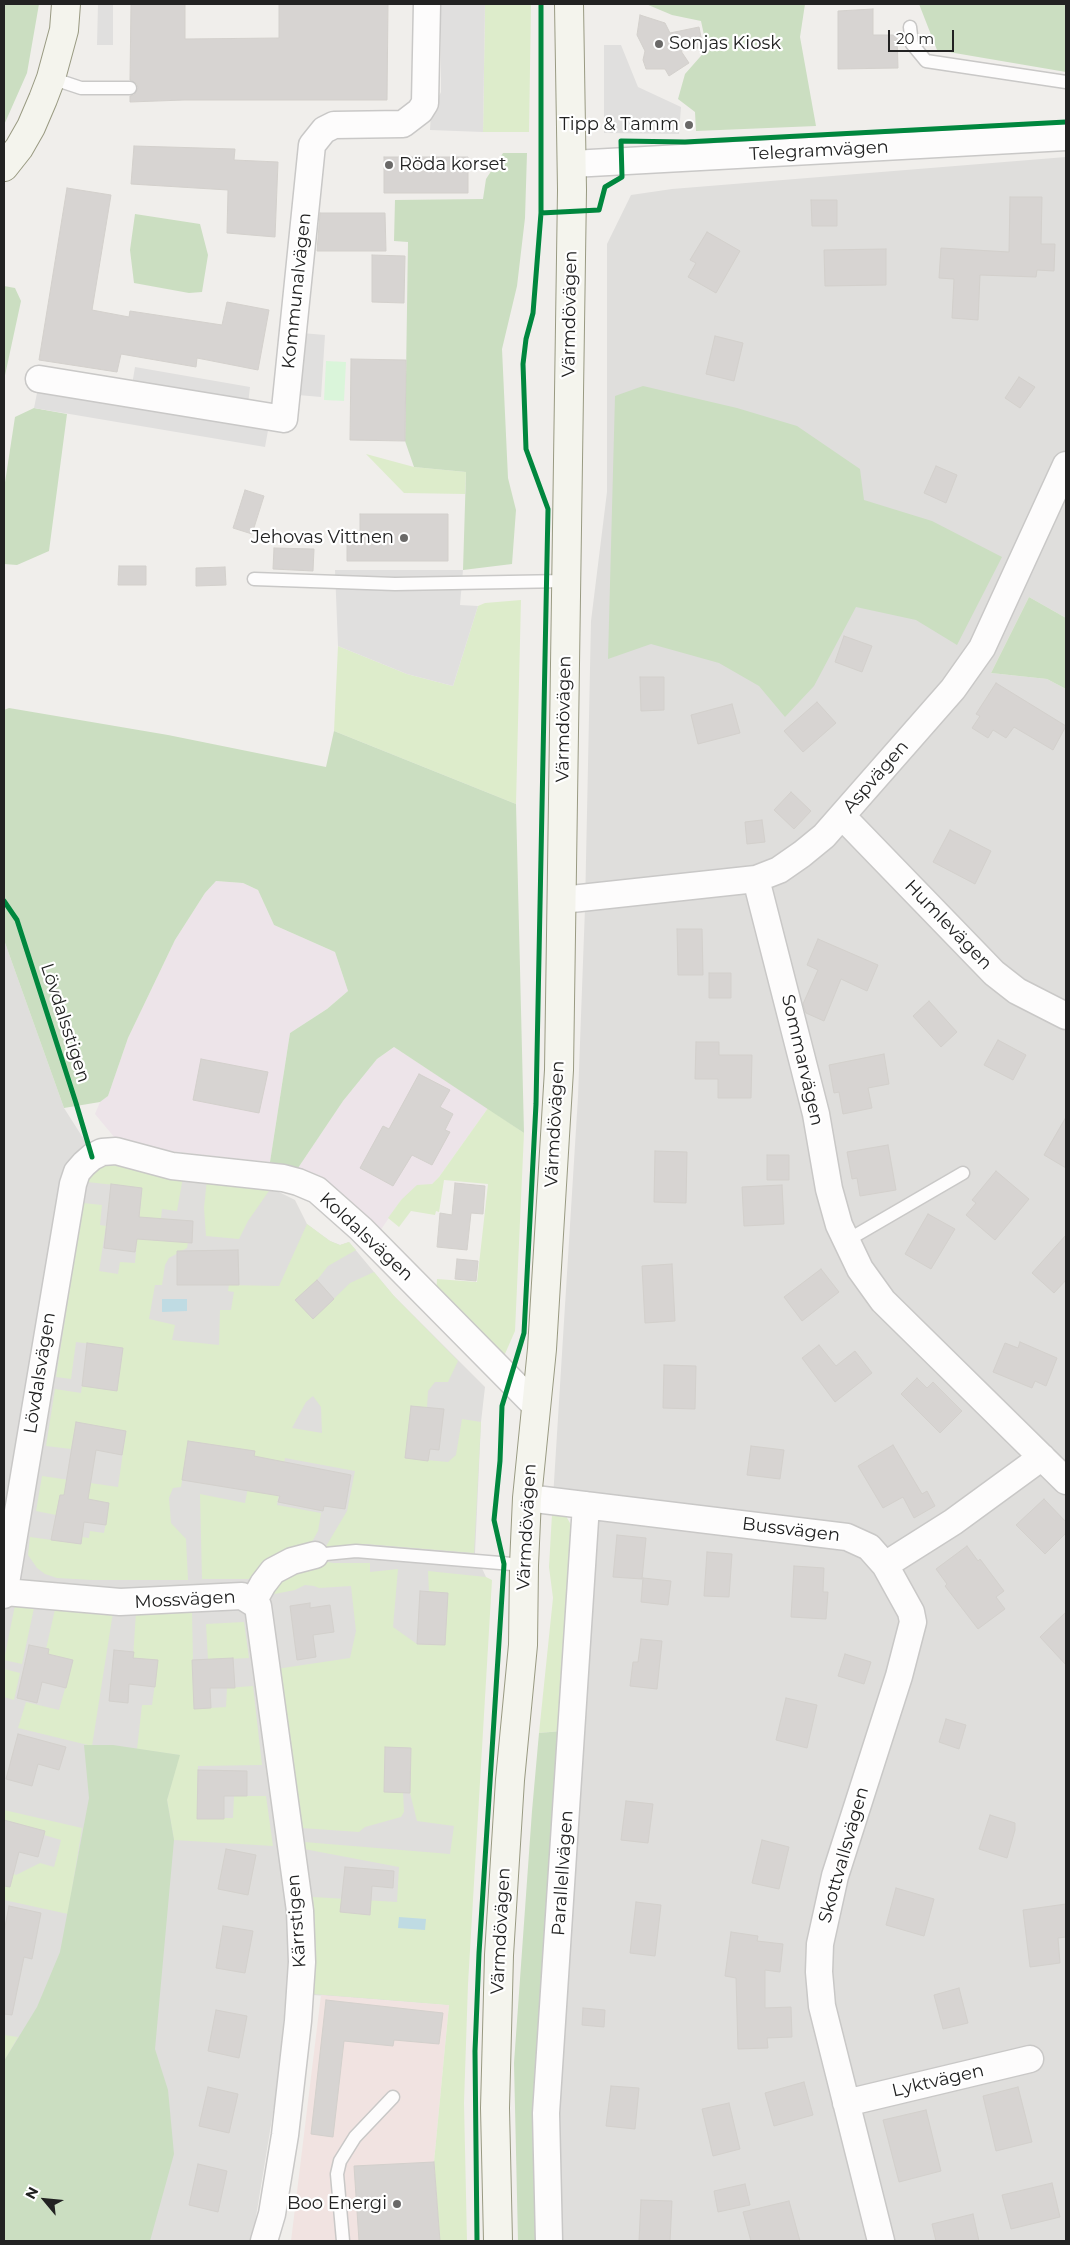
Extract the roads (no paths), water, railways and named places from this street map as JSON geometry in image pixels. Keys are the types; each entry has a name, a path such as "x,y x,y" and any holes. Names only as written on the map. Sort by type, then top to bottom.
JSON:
{"main road":[{"path":"4,167 19,148 31,127 51,78 64,30 66,4"},
{"name":"Värmdövägen","path":"498,2241 495,2108 497,2024 510,1780 523,1645 527,1498 542,1349 558,1080 572,164 569,4"}],"street":[{"name":"Kommunalvägen","path":"38,379 284,419 312,145 324,130 334,125 403,124 420,111 425,103 427,4"},
{"name":"Telegramvägen","path":"572,164 1066,137"},
{"name":"Aspvägen","path":"562,900 756,878 779,870 802,854 842,816 953,689 982,648 1064,474"},
{"name":"Humlevägen","path":"842,816 994,974 1017,991 1066,1016"},
{"name":"Sommarvägen","path":"756,878 816,1114 829,1189 839,1225 860,1269 883,1301 1066,1481"},
{"name":"Koldalsvägen","path":"92,1157 102,1152 116,1151 172,1166 283,1178 317,1190 361,1229 536,1405"},
{"name":"Lövdalsvägen","path":"4,1594 73,1184 77,1172 92,1157"},
{"path":"884,1565 953,1522 1042,1457"},
{"name":"Bussvägen","path":"527,1498 847,1537 869,1547 884,1565"},
{"name":"Parallellvägen","path":"549,2241 546,2113 557,1972 586,1505"},
{"name":"Mossvägen","path":"4,1594 120,1602 242,1596 253,1602 272,1571 292,1561 314,1555"},
{"name":"Skottvallsvägen","path":"881,2241 822,2006 819,1972 820,1944 835,1876 899,1676 913,1622 911,1612 884,1565"},
{"name":"Kärrstigen","path":"253,1602 258,1606 300,1911 302,1962 298,2021 285,2134 272,2214 264,2241"},
{"name":"Lyktvägen","path":"846,2103 1030,2059"}],"lane":[{"path":"910,27 912,44 926,61 1066,82"},
{"path":"51,78 80,88 130,88"},
{"path":"254,579 396,584 566,581"},
{"path":"846,1241 963,1173"},
{"name":"Mossvägen","path":"314,1555 356,1551 524,1565"},
{"path":"344,2241 337,2174 340,2161 355,2137 393,2097"}],"water":[{"path":"162,1299 187,1299 187,1311 162,1312"},
{"path":"399,1917 426,1919 425,1930 398,1928"}],"place":[{"name":"Sonjas Kiosk","path":"659,44"},
{"name":"Tipp & Tamm","path":"689,125"},
{"name":"Röda korset","path":"389,165"},
{"name":"Jehovas Vittnen","path":"404,538"},
{"name":"Boo Energi","path":"397,2204"}]}
